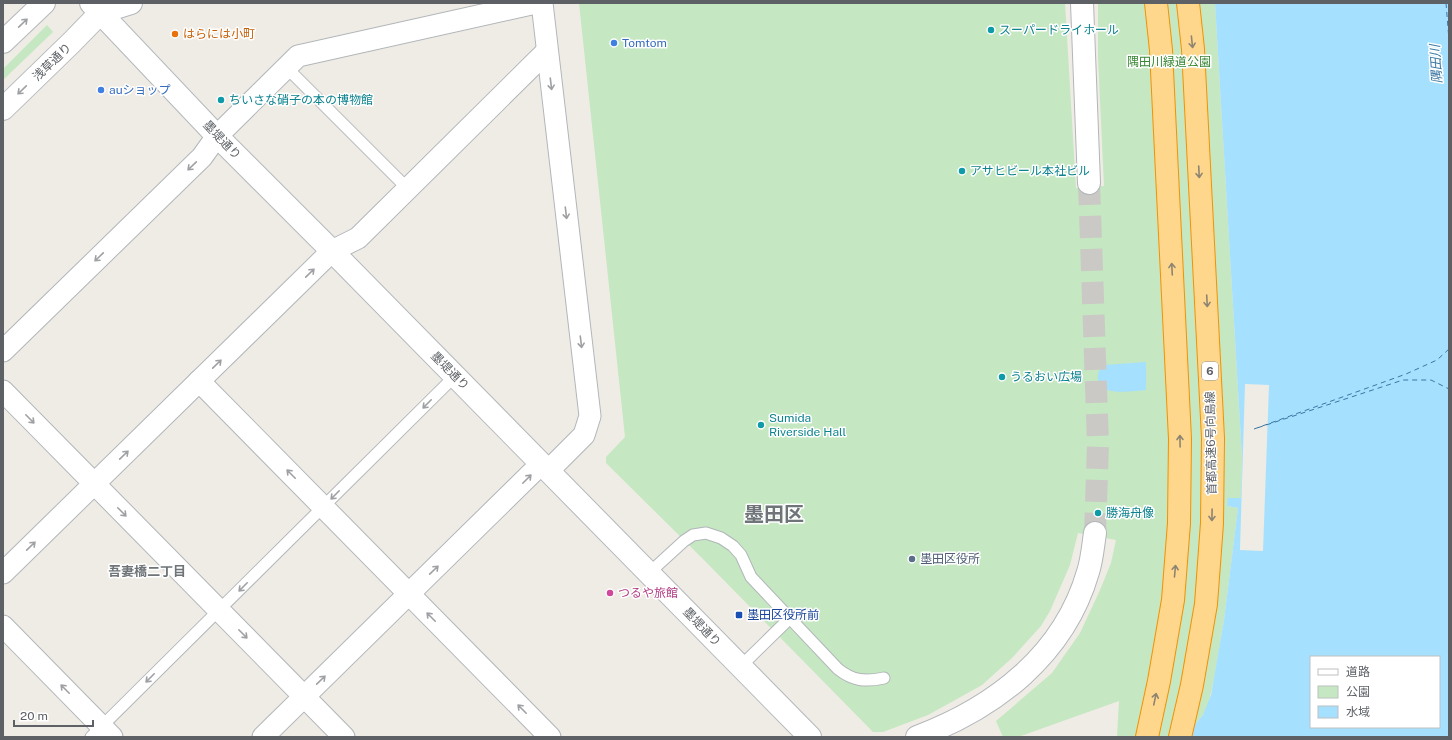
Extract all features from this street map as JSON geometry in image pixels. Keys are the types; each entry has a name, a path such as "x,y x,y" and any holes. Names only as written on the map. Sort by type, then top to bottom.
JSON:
{"highway":[{"path":"1147,737 1159,681 1173,600 1179,523 1180,485 1180,439 1161,50 1156,3"},
{"name":"首都高速6号向島線","path":"1180,737 1192,685 1206,604 1212,523 1213,438 1193,49 1188,3"}],"main road":[{"path":"3,42 44,3"},
{"name":"浅草通り","path":"3,109 100,6 131,3"},
{"path":"1082,3 1089,183"},
{"name":"墨堤通り","path":"100,6 156,71 217,136 810,737"},
{"path":"917,737 940,729 990,701 1020,679 1043,654 1062,630 1078,601 1088,572 1095,533"}],"street":[{"path":"3,351 202,156 217,136 298,56 536,3"},
{"path":"263,737 409,594 545,467 584,435 590,416 542,3"},
{"path":"3,573 332,251 358,238 547,51"},
{"path":"199,381 550,737"},
{"path":"3,391 344,737"},
{"path":"3,626 102,734"}],"lane":[{"path":"286,67 408,189"},
{"path":"102,734 219,610 455,376"},
{"path":"649,573 684,541 693,536 706,533 720,538 741,555 751,577 838,669 846,675 867,681 884,678"},
{"path":"740,666 790,618"}],"green space":[{"name":"隅田川緑道公園","path":"579,3 1065,3 1076,188 1104,186 1098,57 1098,3 1215,3 1242,457 1241,499 1229,498 1227,506 1238,508 1224,620 1208,706 1203,715 1182,737 1117,737 1119,701 1018,737 1003,737 996,721 1052,673 1080,633 1111,563 1116,540 1078,533 1070,565 1050,611 1041,626 1012,658 982,685 928,715 883,732 873,732 702,558 606,463 606,457 625,437"},
{"path":"47,25 53,32 3,80 3,69"}],"water":[{"name":"隅田川","path":"1215,3 1449,3 1449,737 1182,737 1203,715 1211,695 1224,620 1238,508 1227,506 1228,498 1241,498 1242,457"},
{"path":"1146,362 1146,390 1118,392 1110,391 1100,385 1098,375 1104,365"}],"pier":[{"path":"1245,384 1269,385 1263,551 1240,550"}],"ferry route":[{"path":"1446,3 1449,40"},
{"path":"1449,349 1437,360 1406,374 1254,429 1403,380 1431,380 1449,389"}],"tunnel":[{"path":"1089,183 1098,444 1095,533"}],"place":[{"name":"スーパードライホール","path":"991,30"},
{"name":"はらには小町","path":"175,34"},
{"name":"Tomtom","path":"614,43"},
{"name":"auショップ","path":"101,90"},
{"name":"ちいさな硝子の本の博物館","path":"221,100"},
{"name":"アサヒビール本社ビル","path":"962,171"},
{"name":"うるおい広場","path":"1002,377"},
{"name":"Sumida Riverside Hall","path":"761,425"},
{"name":"勝海舟像","path":"1098,513"},
{"name":"墨田区役所","path":"912,559"},
{"name":"つるや旅館","path":"610,593"},
{"name":"墨田区役所前","path":"739,615"}],"district":[{"name":"墨田区","path":"774,514"},
{"name":"吾妻橋二丁目","path":"147,571"}]}
